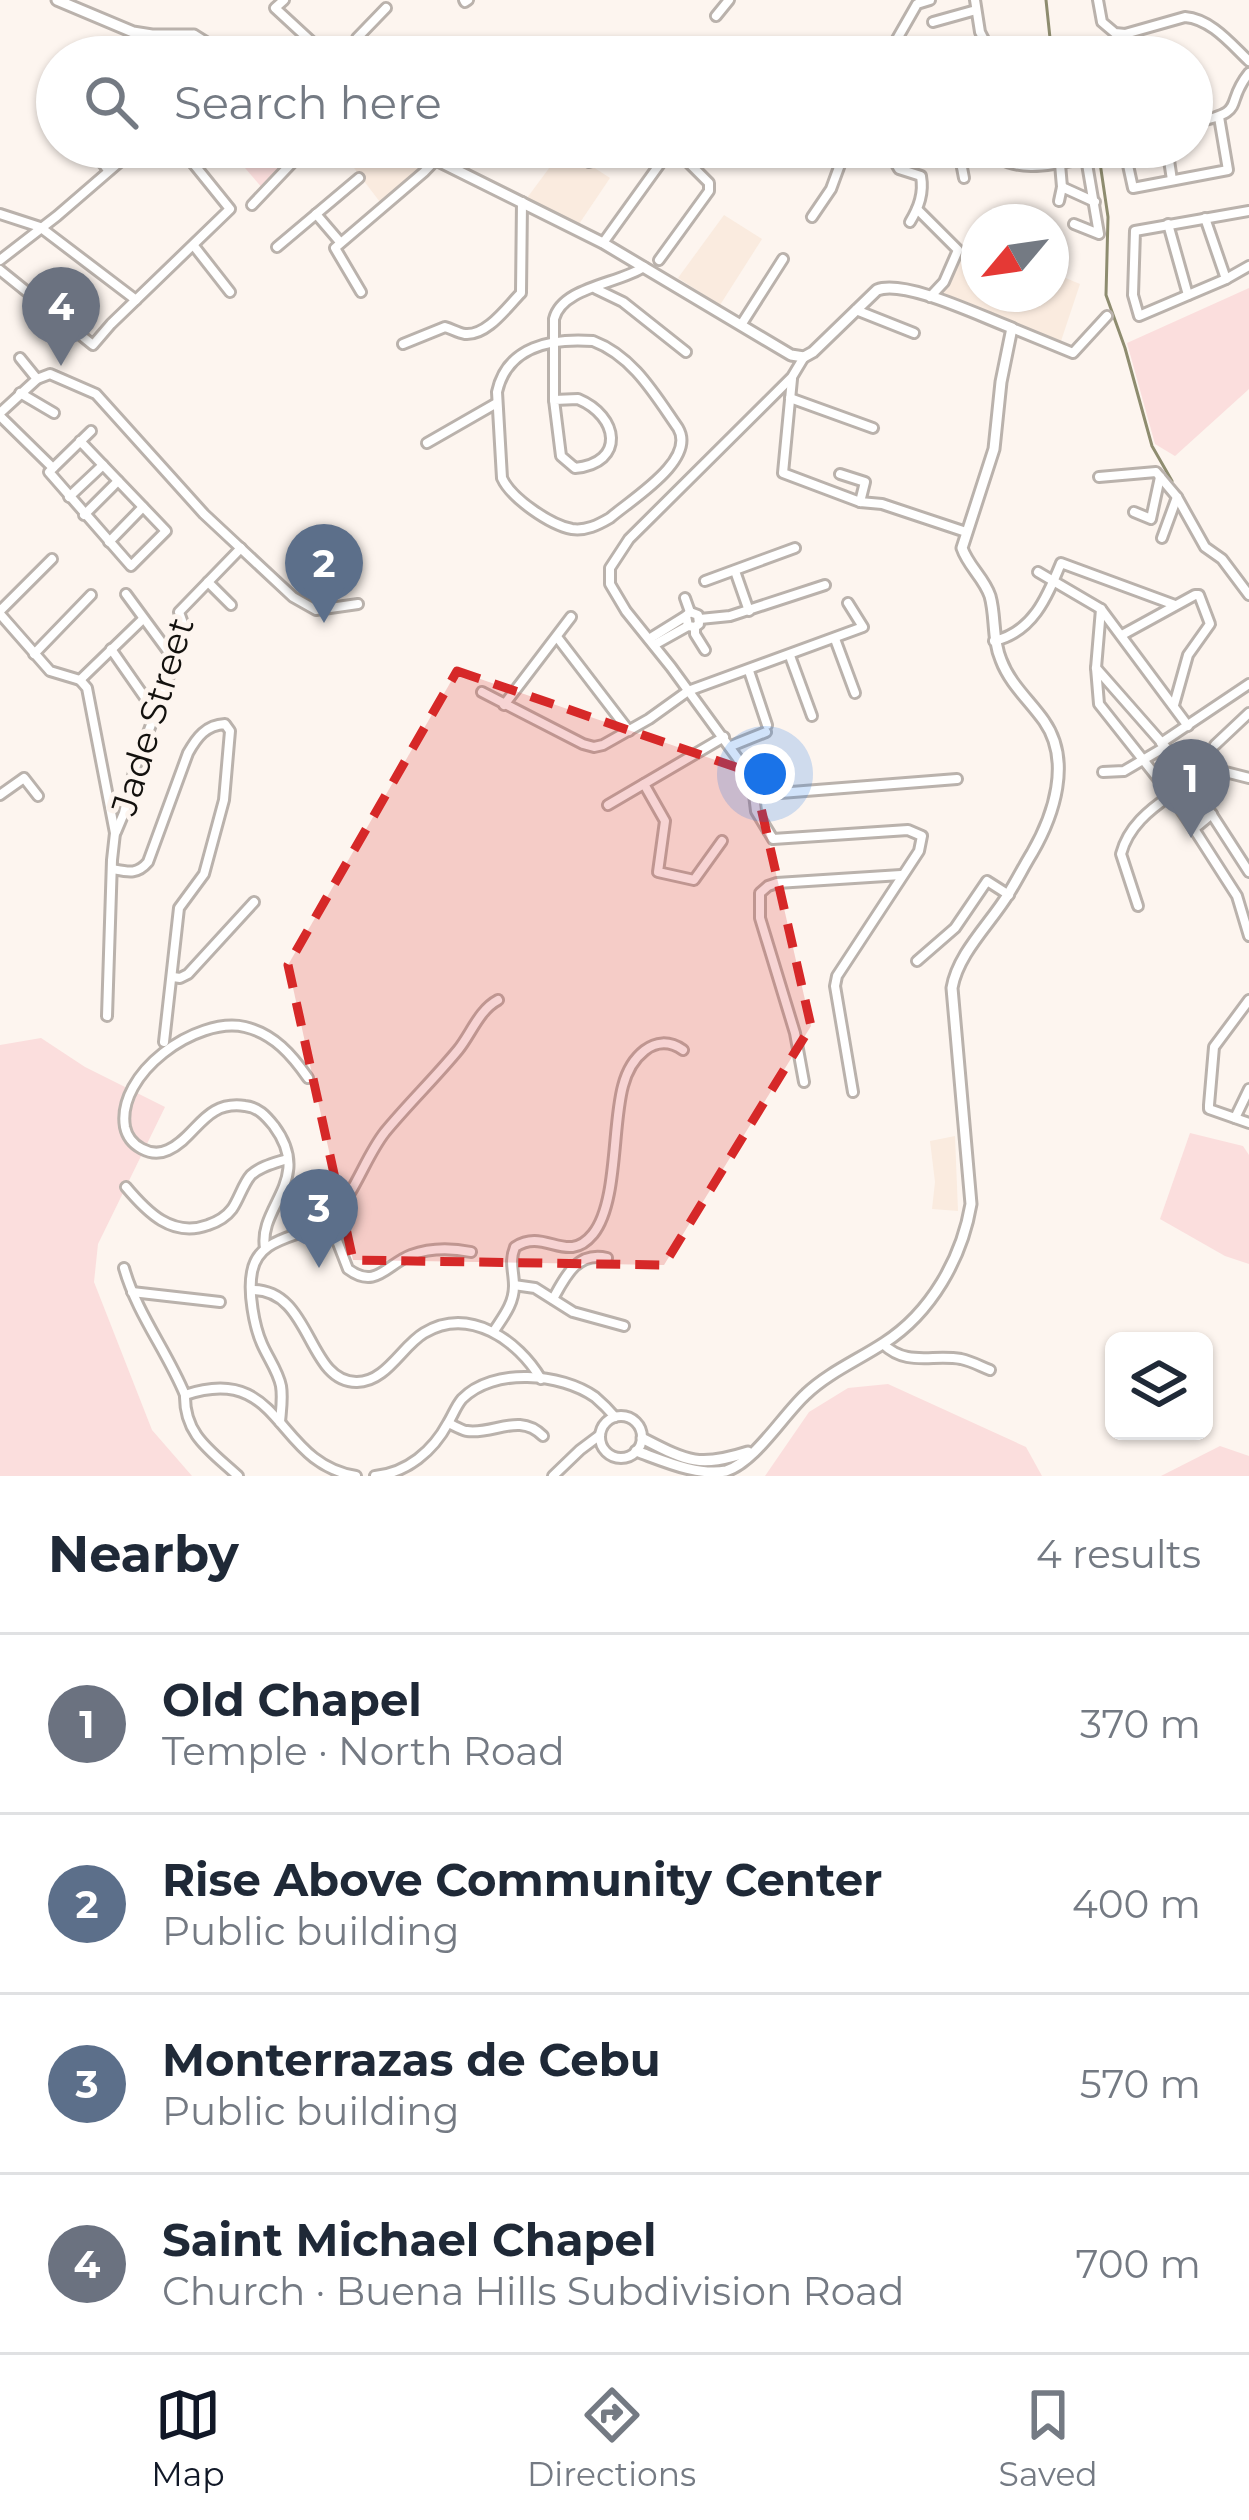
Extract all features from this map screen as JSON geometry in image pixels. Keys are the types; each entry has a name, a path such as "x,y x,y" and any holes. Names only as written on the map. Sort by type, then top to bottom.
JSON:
{"street":[{"path":"56,0 133,32 197,36"},
{"path":"716,16 729,0"},
{"path":"899,36 917,4 930,0"},
{"path":"1098,0 1102,22 1115,33 1196,17 1249,61"},
{"path":"281,1 275,8 305,36"},
{"path":"933,22 975,5 982,36"},
{"path":"359,36 386,8"},
{"path":"1213,118 1234,107 1240,84 1249,73"},
{"path":"1129,168 1133,188 1228,170 1219,117"},
{"path":"0,260 111,168"},
{"path":"0,270 93,345 230,209 197,168"},
{"path":"252,205 287,168"},
{"path":"361,292 334,250 427,168"},
{"path":"453,168 603,244 791,355 804,357"},
{"path":"603,244 657,168"},
{"path":"659,260 709,191 709,183 694,168"},
{"path":"812,217 839,168"},
{"path":"898,168 921,176 921,193 910,222"},
{"path":"962,168 964,178"},
{"path":"1060,168 1060,201"},
{"path":"1074,224 1099,234 1088,168"},
{"path":"1170,168 1172,181"},
{"path":"277,247 358,178"},
{"path":"1062,187 1095,202"},
{"path":"403,344 445,327 467,335 480,330 521,293 523,202"},
{"path":"917,209 955,246 944,282 930,297"},
{"path":"1249,211 1135,231 1133,296 1139,316 1249,266"},
{"path":"0,214 40,226 136,300"},
{"path":"316,214 340,242"},
{"path":"1205,218 1226,279"},
{"path":"1168,224 1188,296"},
{"path":"194,246 230,292"},
{"path":"741,325 783,259"},
{"path":"554,400 584,400 606,420 612,443 601,459 575,468 561,456 554,400 554,319 558,306 568,298 644,267"},
{"path":"853,1092 835,986 844,964 922,846 919,833 908,830 778,841 769,836 756,811 752,778 626,610 610,584 610,568 629,539 792,377 804,357 877,290 896,286 1072,352 1107,316"},
{"path":"595,288 623,302 686,352"},
{"path":"856,310 914,333"},
{"path":"636,1451 692,1472 731,1469 805,1395 916,1318 960,1247 967,1227 970,1204 952,988 959,965 1009,895 1057,796 1049,730 1010,679 994,641 988,592 962,548 994,449 1012,328"},
{"path":"593,341 629,364 683,437 676,462 598,525 575,530 513,495 502,478 500,380 511,363 530,348 555,342 593,341"},
{"path":"20,358 37,379"},
{"path":"80,442 166,531 131,566 0,414 37,379 50,374 97,394 204,514 293,596 316,610 358,604"},
{"path":"792,377 783,473 860,502 882,504 966,532"},
{"path":"20,393 54,413"},
{"path":"790,398 873,428"},
{"path":"427,443 497,403"},
{"path":"51,470 91,431"},
{"path":"69,497 103,465"},
{"path":"1099,478 1156,472 1178,497 1205,547 1222,559 1249,595"},
{"path":"840,474 865,482 860,502"},
{"path":"1134,512 1151,519 1161,476"},
{"path":"84,514 118,481"},
{"path":"1162,538 1178,497"},
{"path":"109,542 143,507"},
{"name":"Jade Street","path":"115,833 183,638 179,611 241,548"},
{"path":"705,581 795,548"},
{"path":"52,559 0,613 54,674 80,680 87,688 115,833 107,1016"},
{"path":"994,641 1027,626 1061,563 1175,605"},
{"path":"735,571 748,610"},
{"path":"1038,572 1101,609 1188,726"},
{"path":"208,582 231,605"},
{"path":"651,642 692,620 748,610 825,585"},
{"path":"126,594 174,659"},
{"path":"1122,635 1197,594 1210,624 1188,656 1174,706"},
{"path":"34,654 92,595"},
{"path":"685,598 705,650"},
{"path":"482,692 594,747 629,731 688,692 863,626 848,603"},
{"path":"1101,609 1096,668 1099,704 1171,795 1238,896 1249,936"},
{"path":"504,705 571,617"},
{"path":"80,680 143,619"},
{"path":"556,638 629,731"},
{"path":"835,639 855,693"},
{"path":"111,649 157,715"},
{"path":"790,656 812,716"},
{"path":"1096,668 1176,760 1249,872"},
{"path":"608,805 727,741 766,728 748,671"},
{"path":"1103,772 1124,772 1249,684"},
{"path":"1215,745 1249,712"},
{"path":"112,869 132,873 148,862 188,753 213,724 225,724 230,731 224,800 204,874 179,908 164,1042"},
{"path":"1233,728 1249,730"},
{"path":"1176,760 1248,779"},
{"path":"0,795 24,778 38,796"},
{"path":"754,794 957,779"},
{"path":"644,784 665,820 658,872 694,880 722,842"},
{"path":"1138,906 1122,846 1139,820 1171,795"},
{"path":"1194,829 1212,814"},
{"path":"803,1082 795,1034 760,918 760,893 776,883 903,874"},
{"path":"917,961 955,928 986,881 1009,895"},
{"path":"173,976 188,974 254,902"},
{"path":"265,1247 330,1217 350,1195 384,1134 461,1047 488,1005 498,1000"},
{"path":"1249,1000 1214,1047 1210,1109 1249,1123"},
{"path":"280,1422 282,1392 258,1334 252,1290 253,1268 265,1247 264,1228 286,1184 281,1138 253,1108 231,1106 202,1119 172,1148 152,1152 136,1146 129,1137 126,1105 132,1084 143,1072 180,1042 206,1029 229,1026 258,1033 290,1053 308,1078"},
{"path":"494,1331 508,1310 515,1247 530,1236 570,1248 593,1234 613,1166 622,1089 635,1058 654,1044 672,1042 683,1050"},
{"path":"1235,1118 1249,1089"},
{"path":"125,1187 162,1221 193,1229 224,1217 250,1176 286,1159"},
{"path":"316,1227 336,1238 348,1269 363,1277 381,1274 417,1254 443,1249 471,1252"},
{"path":"553,1299 572,1268 591,1256 607,1258"},
{"path":"124,1268 131,1292 175,1370 189,1426 238,1476"},
{"path":"514,1285 535,1288 573,1312 624,1326"},
{"path":"252,1290 279,1297 294,1310 331,1370 354,1382 375,1377 417,1338 435,1328 460,1324 494,1331 519,1350 541,1378"},
{"path":"131,1292 220,1302"},
{"path":"883,1344 905,1358 957,1358 990,1370"},
{"path":"375,1476 414,1463 457,1405 477,1388 506,1379 541,1378 585,1392 615,1417 633,1421 642,1438 636,1451 614,1457 603,1448 600,1435"},
{"path":"184,1395 234,1388 261,1402 315,1461 356,1476"},
{"path":"553,1476 615,1417"},
{"path":"448,1423 472,1431 531,1426 543,1436"},
{"path":"642,1438 700,1462 753,1450"}],"highlighted area":[{"path":"457,671 753,773 811,1026 664,1265 353,1260 288,965"}],"shaded area":[{"path":"245,168 284,168 264,190"},
{"path":"354,168 419,168 380,202"},
{"path":"549,168 595,168 610,178 579,224 527,198"},
{"path":"724,215 762,239 720,305 678,278"},
{"path":"961,247 961,302 940,293"},
{"path":"1069,279 1080,284 1060,344 985,312 1069,312"},
{"path":"1249,288 1249,389 1175,456 1155,444 1127,343"},
{"path":"41,1038 85,1067 165,1107 98,1244 94,1282 152,1430 192,1476 0,1476 0,1045"},
{"path":"1190,1133 1243,1146 1249,1155 1249,1264 1225,1256 1160,1219"},
{"path":"955,1136 958,1211 932,1209 935,1182 930,1141"},
{"path":"888,1384 1026,1447 1042,1476 765,1476 809,1412 848,1388"},
{"path":"1220,1446 1249,1456 1249,1476 1161,1476"}],"waterway":[{"path":"1046,0 1050,36"},
{"path":"1101,168 1108,217 1106,295 1152,446 1172,481"}],"place":[{"name":"Saint Michael Chapel","path":"61,366"},
{"name":"Rise Above Community Center","path":"324,623"},
{"name":"Old Chapel","path":"1191,838"},
{"name":"Monterrazas de Cebu","path":"319,1268"}]}
